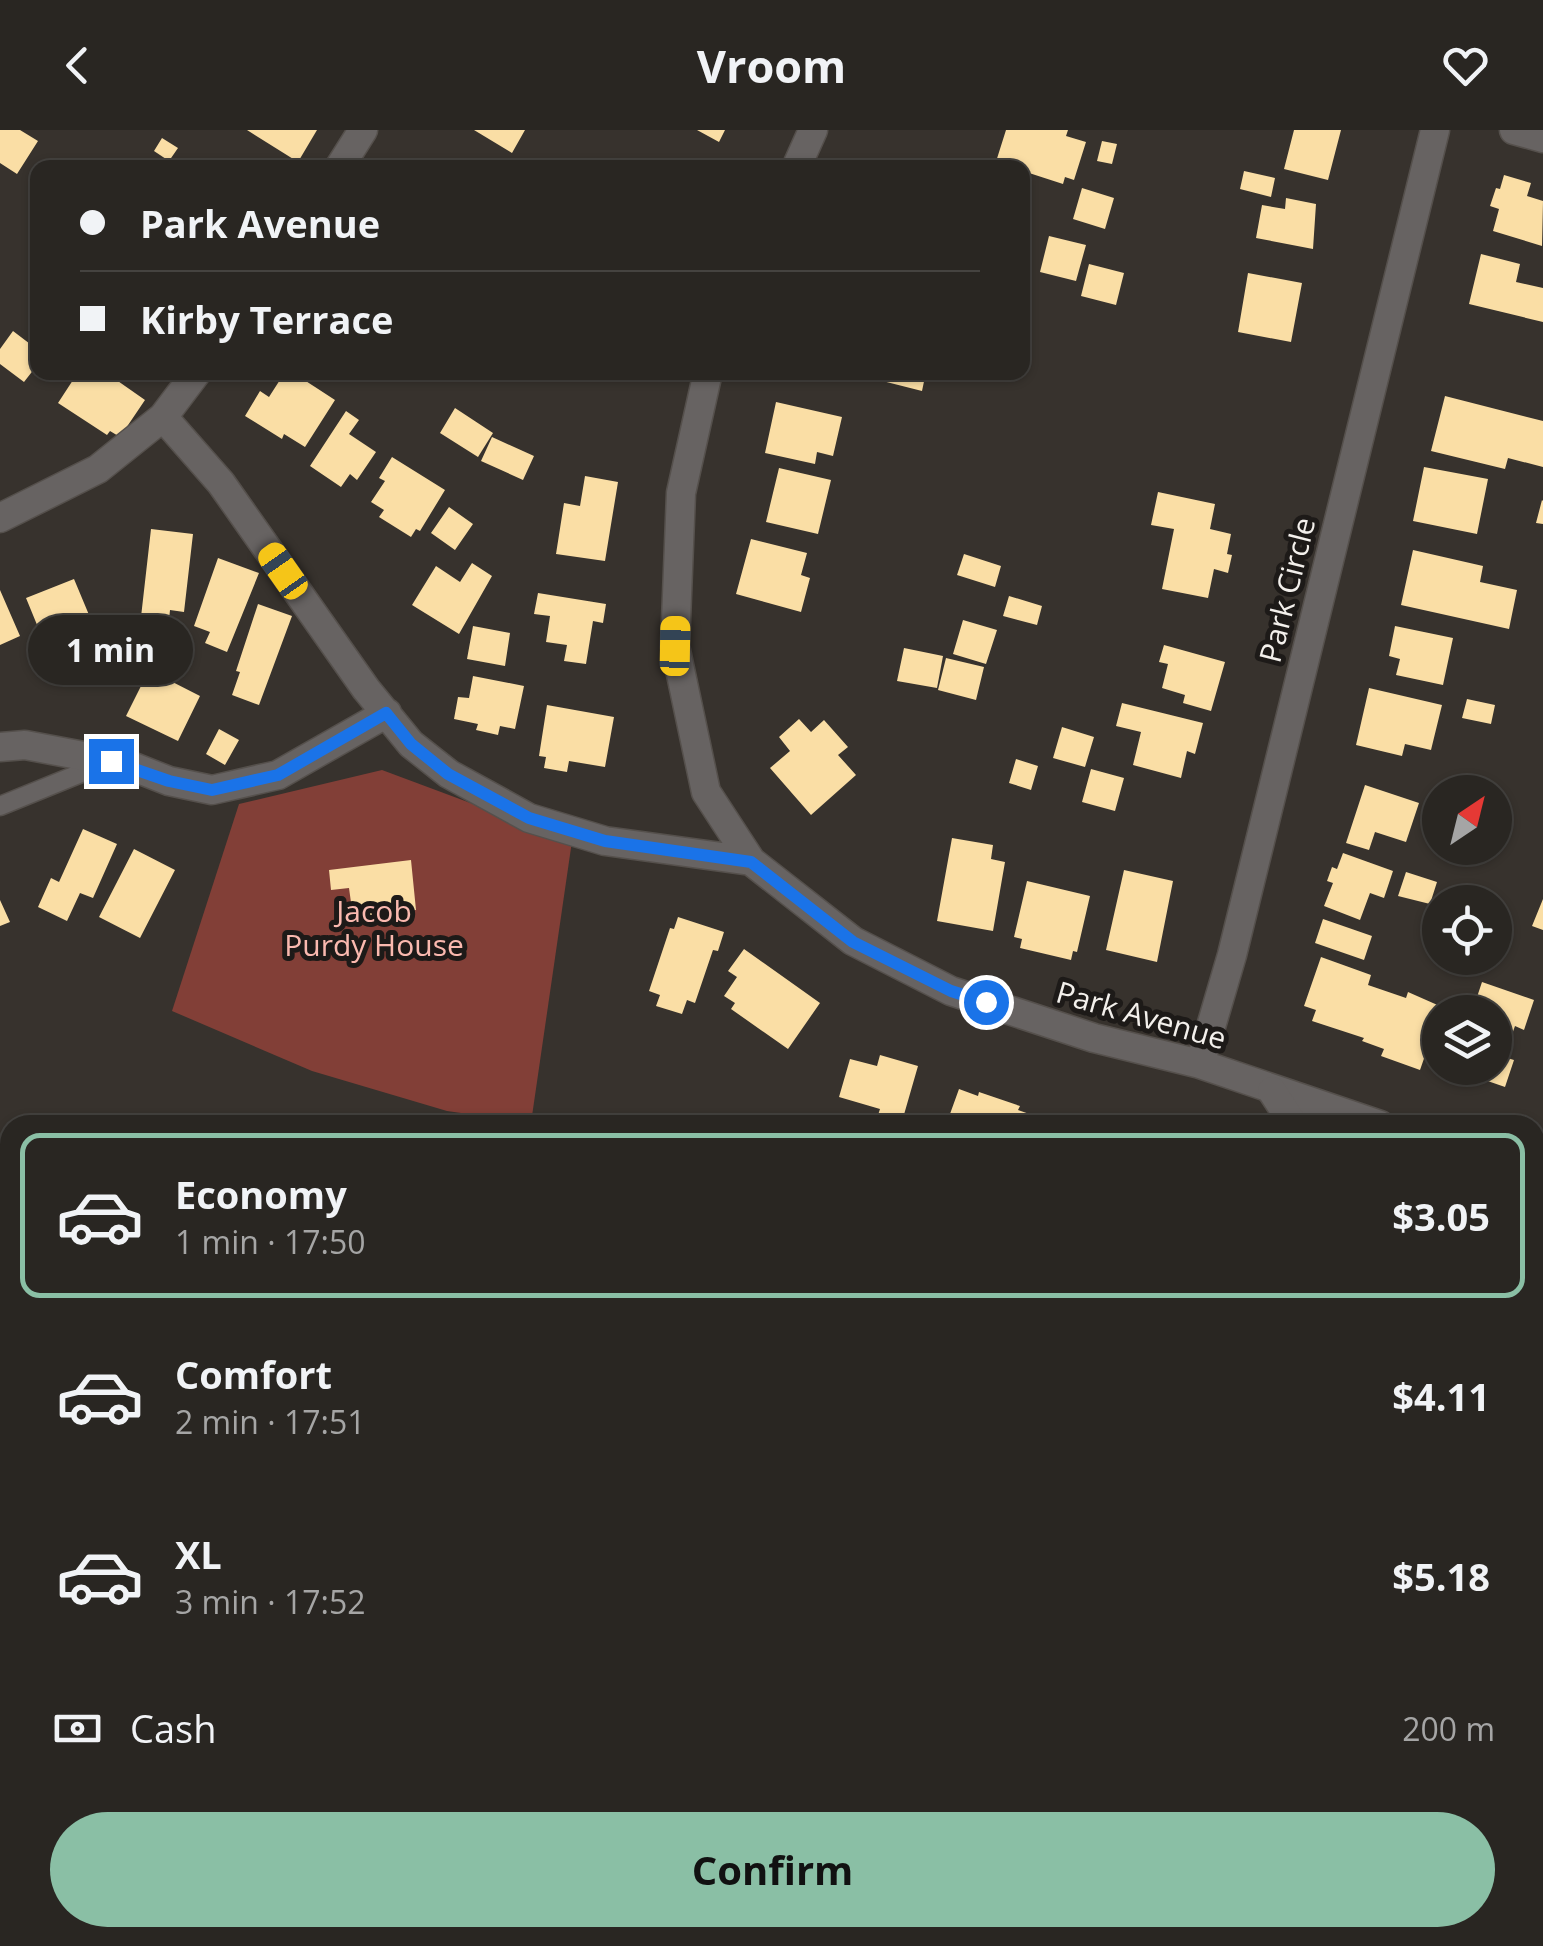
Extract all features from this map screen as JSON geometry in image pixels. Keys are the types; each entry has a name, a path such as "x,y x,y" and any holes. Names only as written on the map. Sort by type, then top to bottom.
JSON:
{"street":[{"path":"344,160 364,130"},
{"path":"800,160 813,130"},
{"name":"Park Circle","path":"1200,1064 1232,955 1435,130"},
{"path":"1514,130 1543,138"},
{"path":"0,518 98,469 163,417 191,380"},
{"path":"706,380 681,493 675,646 706,792 751,862"},
{"name":"Park Avenue","path":"163,417 221,483 366,689 411,744 448,774 529,818 605,841 751,862 853,942 951,991 1094,1038 1200,1064 1349,1115"},
{"path":"0,747 25,745 111,761 169,781 212,790 278,775 386,713"},
{"path":"1272,1090 1288,1115"}],"lane":[{"path":"0,806 111,761"}],"green space":[{"name":"Jacob Purdy House","path":"382,770 572,841 532,1115 447,1111 312,1071 172,1011 239,804"}],"building":[{"path":"0,130 20,130 38,141 17,174 0,163"},
{"path":"247,130 317,130 299,160"},
{"path":"474,130 525,130 512,153"},
{"path":"697,130 725,130 719,142"},
{"path":"1006,130 1068,130 1066,136 1086,142 1074,180 1065,177 1063,184 1030,173 1030,160 997,160"},
{"path":"1294,130 1341,130 1328,180 1284,169"},
{"path":"162,138 178,148 170,160 154,151"},
{"path":"1102,141 1117,144 1112,164 1097,161"},
{"path":"1244,171 1275,178 1271,197 1240,189"},
{"path":"1504,175 1531,183 1527,196 1543,201 1542,246 1493,231 1499,209 1490,206"},
{"path":"1082,188 1114,198 1105,229 1073,219"},
{"path":"1286,198 1316,204 1313,249 1256,238 1262,205 1285,209"},
{"path":"1049,236 1086,245 1076,281 1040,272"},
{"path":"1481,254 1520,264 1516,282 1543,288 1543,322 1469,304"},
{"path":"1089,264 1124,273 1116,305 1081,296"},
{"path":"1248,273 1302,283 1291,342 1238,332"},
{"path":"13,331 30,344 30,374 24,382 0,364 0,349"},
{"path":"73,380 116,380 145,400 120,437 110,431 107,435 58,403"},
{"path":"280,380 304,380 335,400 305,447 284,434 282,439 245,416 260,391 269,397"},
{"path":"879,380 924,380 922,391"},
{"path":"1445,396 1543,421 1543,467 1508,458 1505,469 1431,451"},
{"path":"776,402 842,417 833,456 817,452 815,464 765,453"},
{"path":"455,408 493,433 478,457 440,433"},
{"path":"346,411 359,420 349,434 376,452 357,480 350,474 341,487 310,466"},
{"path":"492,437 534,456 523,480 481,461"},
{"path":"392,457 445,490 420,531 416,529 411,537 379,517 384,510 371,502 385,481 379,478"},
{"path":"1424,467 1488,479 1477,534 1413,521"},
{"path":"779,468 831,480 818,534 766,522"},
{"path":"585,476 618,482 605,561 556,554 564,503 580,506"},
{"path":"1158,492 1215,504 1210,529 1231,534 1228,573 1214,569 1208,598 1162,589 1174,529 1151,525"},
{"path":"1543,501 1543,524 1536,523"},
{"path":"449,507 473,524 455,550 431,533"},
{"path":"151,529 193,534 184,612 170,610 169,620 141,617"},
{"path":"751,539 807,553 801,575 810,578 801,612 736,594"},
{"path":"1413,550 1483,566 1480,582 1517,590 1509,629 1401,605"},
{"path":"964,554 1001,566 995,587 957,575"},
{"path":"218,558 259,573 227,652 205,643 210,632 194,626"},
{"path":"472,563 492,576 459,634 412,605 436,566 460,582"},
{"path":"74,579 97,634 49,654 26,598"},
{"path":"0,590 20,636 0,645"},
{"path":"538,593 606,604 603,623 593,621 586,664 564,661 567,645 546,642 550,616 534,614"},
{"path":"1009,596 1042,606 1037,625 1003,616"},
{"path":"258,604 292,616 259,705 232,695"},
{"path":"114,620 133,620 134,650 115,650"},
{"path":"963,620 997,630 986,664 953,654"},
{"path":"473,626 510,633 505,666 467,659"},
{"path":"1395,626 1453,638 1443,685 1396,675 1400,659 1389,656"},
{"path":"1164,645 1225,662 1211,711 1183,703 1185,695 1162,688 1168,664 1159,662"},
{"path":"904,648 943,656 937,688 897,681"},
{"path":"946,658 984,667 976,700 938,690"},
{"path":"149,670 200,696 178,741 126,716"},
{"path":"473,676 524,686 515,729 500,726 498,735 476,730 478,724 454,719 458,697 469,698"},
{"path":"1369,688 1442,705 1431,750 1405,744 1402,756 1356,745"},
{"path":"1467,699 1495,705 1491,724 1462,718"},
{"path":"1122,703 1203,723 1195,754 1187,751 1181,778 1133,765 1141,732 1116,726"},
{"path":"547,705 614,717 605,767 569,761 567,772 544,768 546,757 539,756"},
{"path":"799,719 811,732 824,720 848,747 838,755 856,775 811,815 770,768 790,751 779,737"},
{"path":"1062,727 1094,737 1085,767 1053,758"},
{"path":"219,729 239,740 225,765 206,754"},
{"path":"1016,759 1038,766 1031,790 1009,783"},
{"path":"1091,769 1124,778 1115,811 1082,802"},
{"path":"1365,785 1419,803 1406,842 1375,832 1369,850 1346,843"},
{"path":"83,829 117,844 93,898 80,893 67,921 38,907 51,878 59,882"},
{"path":"952,838 993,845 991,859 1005,862 993,931 937,921"},
{"path":"134,849 175,870 140,938 99,917"},
{"path":"1343,853 1393,871 1384,898 1370,893 1360,920 1324,906 1333,883 1327,881 1332,867 1337,869"},
{"path":"411,860 416,910 353,917 349,888 331,890 329,870"},
{"path":"1124,870 1173,881 1157,962 1106,950"},
{"path":"1406,872 1437,882 1422,885 1422,902 1398,896"},
{"path":"1027,881 1090,896 1077,952 1073,951 1071,960 1020,948 1022,939 1014,937"},
{"path":"1543,899 1543,930 1532,926"},
{"path":"0,900 10,922 0,926"},
{"path":"678,917 724,932 718,951 713,950 695,1003 687,1000 682,1014 656,1006 660,995 649,991 670,928 674,929"},
{"path":"1323,919 1372,936 1364,960 1315,943"},
{"path":"744,949 820,1003 788,1049 731,1009 735,1003 724,996 737,977 728,971"},
{"path":"1321,957 1371,975 1368,985 1406,998 1408,992 1422,998 1420,1070 1381,1056 1384,1049 1362,1041 1364,1038 1312,1021 1316,1010 1304,1006"},
{"path":"1482,982 1534,1000 1524,1030 1515,1026 1512,1034 1512,995 1478,995"},
{"path":"880,1055 918,1066 904,1115 878,1115 880,1109 839,1097 850,1059 877,1066"},
{"path":"959,1089 1020,1106 1018,1110 1032,1115 950,1115"}],"route":[{"path":"111,761 169,781 212,790 278,775 386,713 411,744 448,774 529,818 605,841 751,862 853,942 951,991 986,1002"}]}
